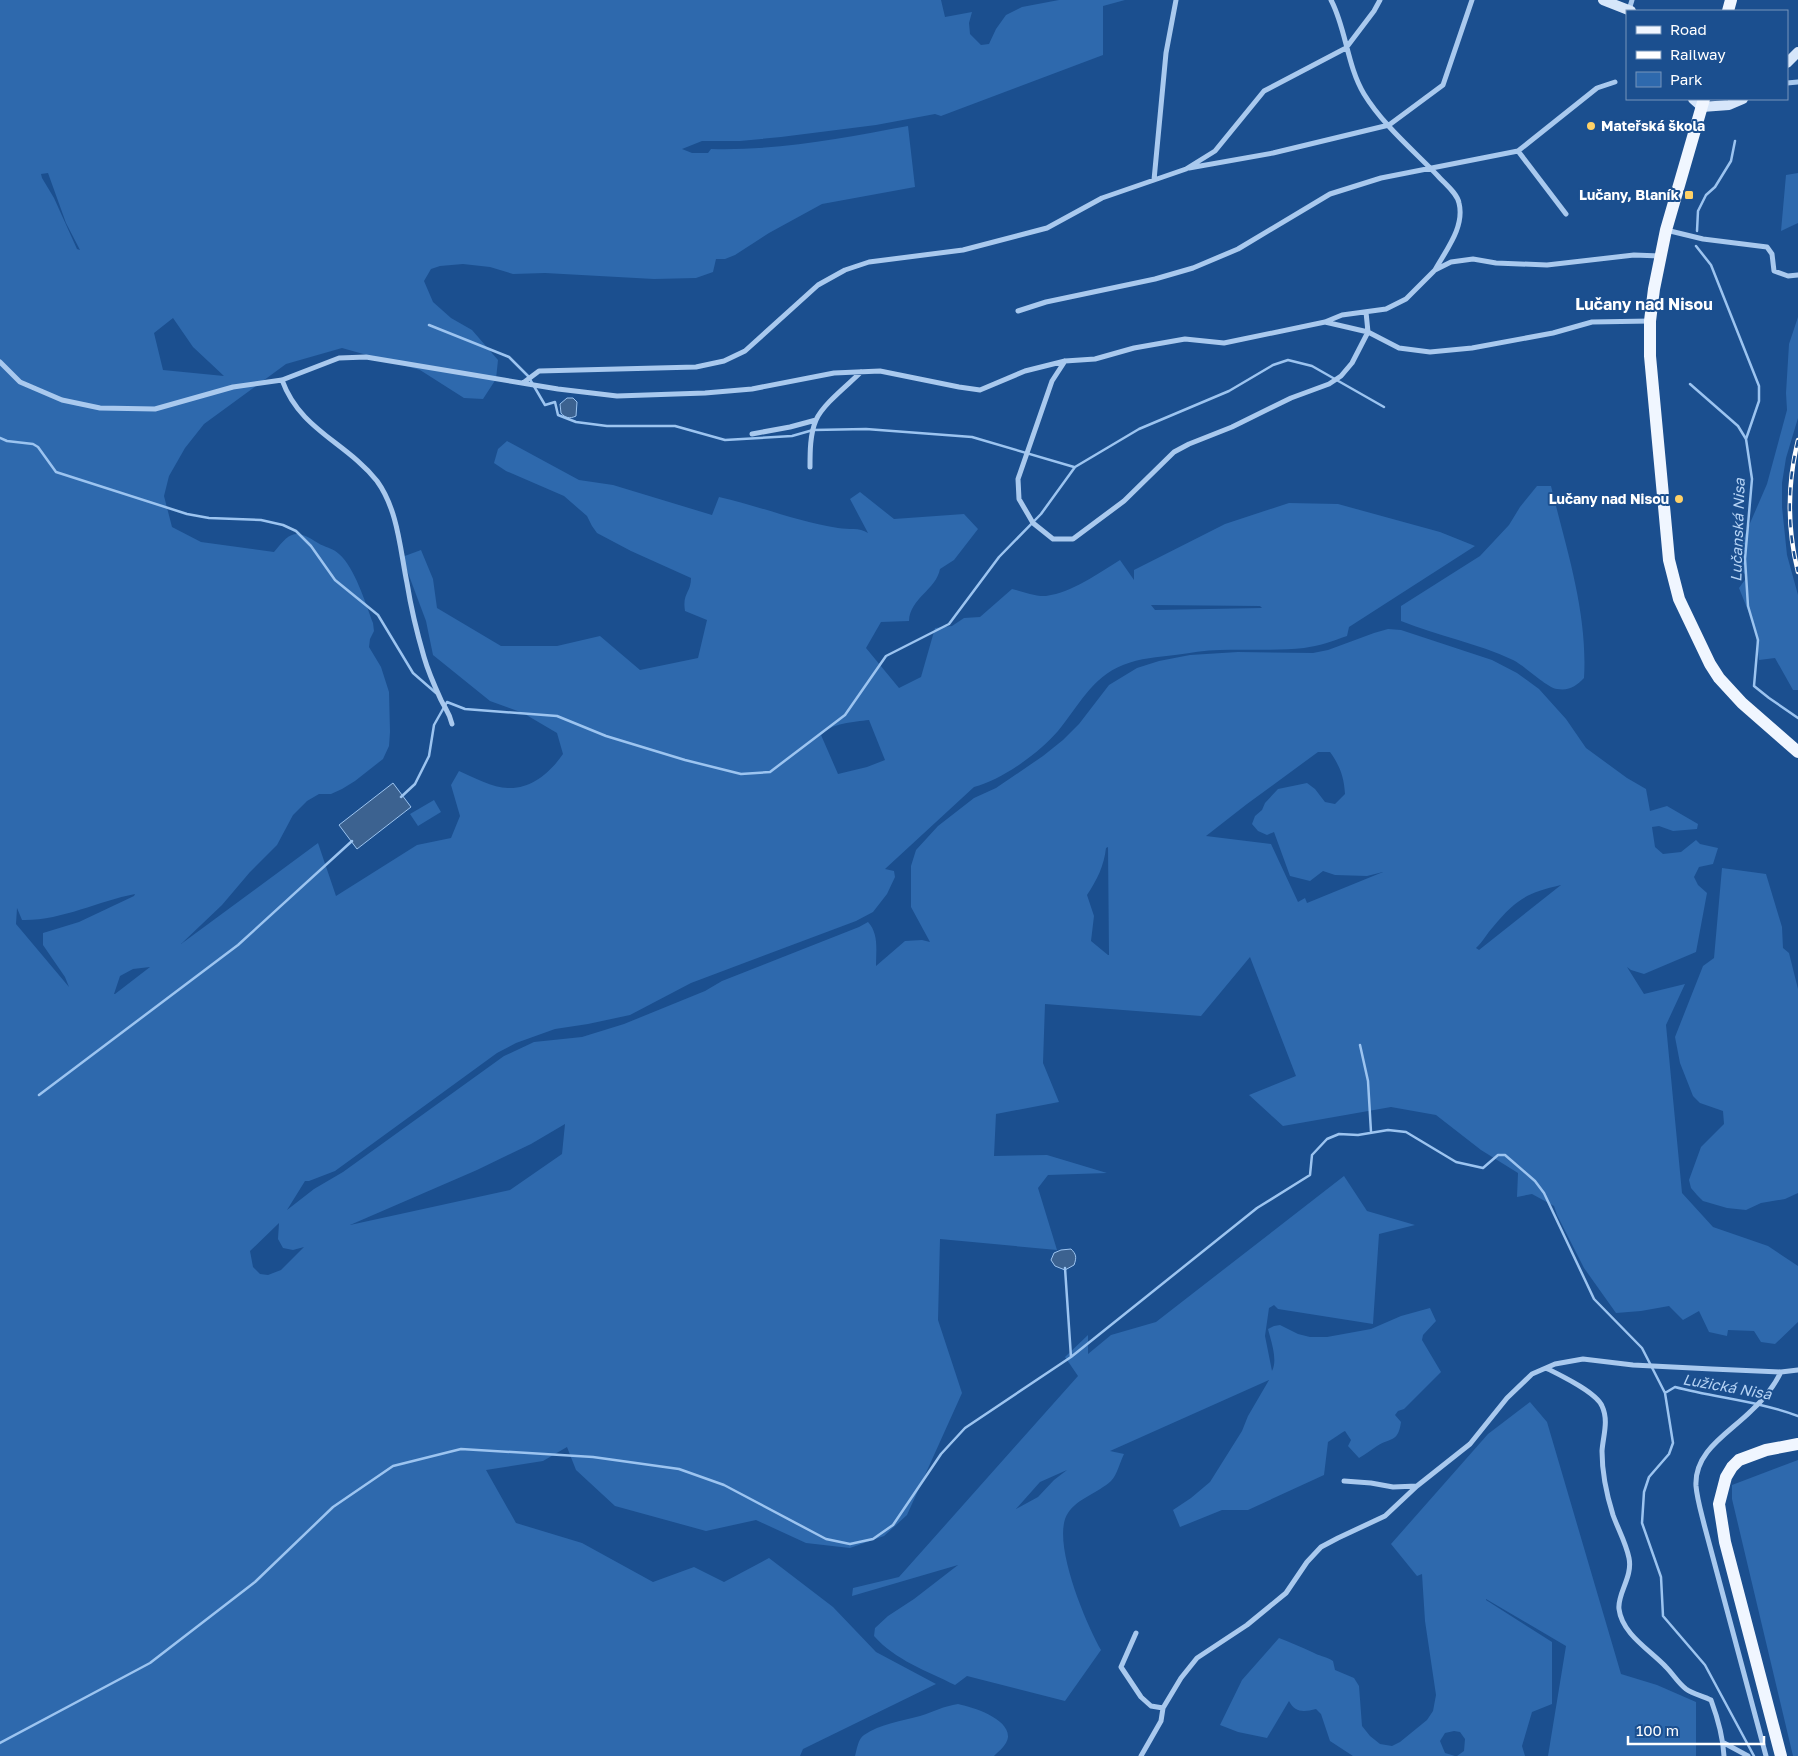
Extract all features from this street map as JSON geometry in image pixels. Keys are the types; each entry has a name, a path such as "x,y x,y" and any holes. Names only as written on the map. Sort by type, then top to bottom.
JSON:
{"main road":[{"path":"1700,102 1660,256 1650,321 1650,356 1669,560 1679,599 1710,664 1742,703 1798,752"},
{"path":"1781,1756 1725,1542 1719,1504 1726,1477 1739,1460 1766,1450 1798,1444"}],"street":[{"path":"1154,180 1166,53 1176,0"},
{"path":"0,362 20,382 62,400 100,408 155,409 233,387 282,380 339,358 366,357 523,383 617,396 704,393 752,389 834,373 880,371 980,390 1025,371 1065,361 1096,360 1134,348 1185,339 1224,343 1324,322 1342,315 1386,309 1406,299 1435,270 1453,238 1461,212 1459,201 1431,168 1389,125 1364,93 1346,48 1337,11 1331,0"},
{"path":"1186,169 1214,151 1264,92 1346,48 1380,0"},
{"path":"523,383 539,371 696,367 724,361 745,351 818,285 845,270 869,262 963,250 1048,228 1102,198 1186,169 1273,153 1389,125 1443,85 1472,0"},
{"path":"1603,0 1630,7"},
{"path":"1788,61 1798,52"},
{"path":"1018,311 1046,302 1155,279 1193,268 1238,249 1330,194 1381,178 1518,151 1598,88 1615,82"},
{"path":"1700,102 1729,105 1741,100"},
{"path":"1518,151 1566,214"},
{"path":"1666,230 1703,239 1767,247 1772,254 1774,271 1788,276 1798,274"},
{"path":"1435,270 1451,262 1473,259 1496,263 1547,264 1634,255 1660,256"},
{"path":"1065,361 1052,381 1018,479 1019,499 1033,523 1053,539 1073,539 1124,502 1174,452 1189,444 1232,428 1291,398 1329,384 1341,376 1352,363 1368,332 1366,312"},
{"path":"1324,322 1368,332 1399,348 1430,352 1472,348 1553,333 1592,322 1650,321"},
{"path":"810,467 810,447 816,420 832,400 862,372"},
{"path":"282,380 301,414 308,422 363,466 377,482 391,506 424,658 442,702 449,712 452,724"},
{"path":"752,434 816,420"},
{"path":"1142,1756 1161,1721 1163,1708 1181,1678 1198,1658 1247,1625 1286,1593 1307,1562 1322,1547 1385,1516 1417,1486 1470,1444 1508,1398 1532,1374 1555,1364 1583,1359 1633,1364 1781,1372 1798,1370"},
{"path":"1546,1368 1581,1387 1601,1404 1605,1416 1602,1452 1606,1485 1613,1514 1630,1560 1627,1582 1618,1601 1619,1611 1635,1640 1662,1663 1688,1691 1710,1700 1720,1724 1724,1742 1724,1756"},
{"path":"1766,1756 1704,1524 1696,1486 1698,1469 1719,1437 1751,1411 1775,1383 1781,1372"},
{"path":"1344,1482 1371,1483 1393,1487 1417,1486"},
{"path":"1136,1633 1121,1667 1141,1697 1151,1706 1163,1708"},
{"path":"1724,1742 1748,1756"}],"green space":[{"path":"0,0 941,0 945,17 972,12 969,23 970,34 981,45 989,44 996,29 1006,15 1022,7 1059,0 1125,0 1103,6 1103,55 941,116 935,114 876,125 781,137 740,141 702,141 682,149 692,153 708,153 711,149 785,146 908,126 915,187 822,204 769,233 735,255 725,259 716,259 713,272 696,278 654,279 545,273 513,274 490,267 463,264 440,266 431,269 424,281 433,302 451,318 472,330 498,360 496,379 483,399 464,398 420,370 342,348 286,364 204,424 185,448 169,476 164,496 172,527 201,542 274,552 289,536 298,534 304,535 339,554 355,576 373,623 374,631 369,647 381,667 389,692 390,732 389,746 383,759 342,789 331,794 319,794 307,801 293,815 277,845 250,872 222,905 181,944 318,843 336,896 417,845 451,838 460,816 451,785 459,771 502,788 516,788 532,783 546,773 563,754 557,733 523,713 490,701 433,655 426,621 402,557 421,550 433,579 437,608 501,646 557,646 600,636 640,670 698,658 707,620 685,611 684,605 691,578 631,551 597,533 587,516 564,496 506,471 494,463 498,449 507,441 579,480 613,485 712,515 719,497 808,522 861,530 868,533 850,499 860,492 894,519 964,514 978,529 954,560 940,569 934,583 914,606 910,613 909,621 881,622 866,648 899,688 921,677 935,628 952,626 964,618 980,617 1012,589 1038,596 1056,594 1084,582 1120,560 1134,580 1134,570 1225,524 1289,503 1338,504 1440,532 1475,546 1349,627 1347,636 1336,640 1304,648 1214,650 1156,657 1142,659 1112,670 1094,685 1058,731 1041,748 1008,772 974,787 885,869 894,871 895,877 887,894 873,912 856,921 691,983 630,1015 555,1029 516,1043 497,1053 335,1171 305,1181 287,1210 504,1056 534,1042 582,1037 624,1024 705,991 722,981 868,922 872,927 875,937 876,966 905,941 922,940 930,942 911,907 911,866 916,850 938,826 974,798 996,788 1063,740 1079,724 1109,685 1137,668 1159,661 1190,655 1238,652 1313,653 1328,650 1388,629 1401,630 1492,660 1517,673 1539,689 1566,719 1586,748 1627,778 1646,789 1650,811 1667,806 1698,824 1697,829 1673,831 1659,826 1652,827 1655,847 1663,854 1681,852 1696,840 1700,844 1718,848 1713,864 1699,867 1694,877 1698,885 1707,893 1696,952 1644,974 1627,967 1644,994 1685,984 1666,1025 1682,1193 1713,1227 1768,1246 1798,1266 1798,1322 1775,1344 1761,1342 1754,1331 1728,1330 1727,1336 1709,1332 1699,1311 1683,1320 1669,1306 1616,1313 1584,1268 1554,1206 1532,1194 1517,1197 1518,1173 1481,1150 1436,1115 1391,1107 1283,1126 1249,1095 1296,1076 1250,957 1201,1016 1045,1004 1043,1063 1059,1102 996,1114 994,1156 1047,1155 1107,1173 1048,1175 1038,1188 1057,1250 940,1239 938,1320 962,1393 907,1515 884,1536 850,1548 806,1543 756,1520 706,1531 615,1506 576,1470 567,1447 543,1461 486,1470 516,1523 582,1543 653,1582 694,1567 724,1582 769,1558 833,1607 876,1652 936,1684 803,1749 800,1756 0,1756","holes":["48,173 66,223 80,250 77,249 54,198 41,174","173,318 193,347 224,376 163,370 154,333","1151,605 1260,606 1262,608 1155,610","869,720 885,760 867,767 838,774 821,735 831,728 850,722","1318,752 1330,752 1341,772 1345,794 1335,804 1325,802 1315,789 1307,783 1278,789 1255,816 1252,824 1258,831 1267,835 1274,832 1290,876 1310,881 1323,871 1335,875 1367,876 1383,872 1307,903 1305,898 1298,902 1271,844 1206,836","1108,847 1109,955 1091,941 1094,916 1087,895 1104,861 1106,848","1561,885 1479,950 1476,948 1509,910 1531,894","135,894 79,922 43,933 43,945 65,977 69,987 16,924 17,908 22,920 65,914","150,967 114,994 120,976 133,969","565,1124 562,1154 510,1190 350,1225 477,1170 531,1144","279,1223 278,1239 283,1248 293,1250 304,1247 281,1270 268,1275 260,1274 253,1267 250,1251"]},
{"path":"1798,173 1798,223 1781,231 1786,175"},
{"path":"1798,317 1798,418 1786,458 1782,483 1782,507 1787,555 1798,595 1798,690 1793,690 1775,658 1759,660 1755,628 1739,588 1747,577 1743,572 1738,551 1767,484 1787,410 1786,393 1789,344"},
{"path":"1537,486 1551,486 1575,581 1583,629 1584,678 1569,689 1553,688 1518,663 1499,654 1401,621 1401,606 1480,556 1509,525 1520,507"},
{"path":"434,800 441,812 418,826 410,814"},
{"path":"1722,868 1766,874 1782,927 1783,948 1789,953 1798,989 1798,1193 1785,1199 1761,1203 1746,1210 1727,1208 1703,1201 1691,1188 1689,1180 1701,1147 1724,1124 1723,1111 1700,1103 1693,1096 1680,1063 1675,1037 1703,966 1714,958"},
{"path":"1344,1176 1367,1211 1415,1225 1379,1234 1373,1324 1278,1309 1274,1305 1269,1308 1265,1336 1272,1371 1274,1356 1268,1329 1274,1326 1280,1325 1298,1334 1310,1337 1327,1337 1371,1329 1401,1316 1430,1308 1436,1321 1423,1335 1422,1340 1441,1372 1404,1409 1398,1411 1395,1415 1401,1422 1398,1433 1393,1438 1359,1458 1348,1446 1351,1440 1345,1431 1328,1442 1324,1475 1248,1510 1222,1510 1180,1527 1173,1510 1210,1482 1242,1431 1248,1416 1269,1380 1110,1451 1124,1454 1117,1472 1106,1485 1072,1508 1064,1525 1063,1542 1072,1582 1087,1621 1101,1650 1065,1701 967,1676 955,1685 901,1658 882,1644 874,1636 875,1628 888,1616 914,1599 958,1565 852,1596 853,1588 899,1577 1078,1376 1065,1357 1088,1335 1088,1354 1111,1335 1156,1322","holes":["1067,1470 1054,1480 1038,1497 1016,1509 1040,1482"]},
{"path":"1530,1402 1547,1422 1621,1674 1657,1685 1696,1702 1696,1756 1548,1756 1566,1646 1486,1599 1552,1642 1552,1704 1532,1712 1522,1746 1525,1756 1457,1756 1464,1751 1465,1739 1460,1732 1454,1731 1445,1733 1440,1741 1445,1753 1455,1756 1353,1756 1330,1741 1321,1714 1316,1709 1300,1711 1294,1708 1289,1701 1267,1738 1238,1732 1220,1725 1242,1680 1279,1638 1330,1659 1333,1661 1335,1670 1354,1678 1359,1686 1362,1726 1380,1744 1392,1746 1400,1742 1427,1720 1433,1711 1436,1695 1425,1621 1422,1574 1417,1576 1391,1544 1488,1434"},
{"path":"1798,1460 1798,1756 1793,1756 1732,1499 1732,1485"},
{"path":"958,1704 989,1715 1003,1724 1007,1730 1008,1737 1003,1748 994,1756 855,1756 860,1739 870,1731 884,1725"}],"shaded area":[{"path":"567,398 573,398 577,402 576,416 572,418 568,418 561,413 560,404"},
{"path":"393,783 411,807 357,849 339,825"},
{"path":"1071,1249 1076,1256 1074,1265 1065,1270 1055,1266 1051,1260 1054,1253"}],"waterway":[{"name":"Lučanská Nisa","path":"1697,231 1698,211 1706,195 1715,187 1731,161 1735,141"},
{"name":"Lučanská Nisa","path":"1696,246 1711,265 1759,386 1759,401 1746,439 1752,479 1745,559 1748,606 1758,640 1754,686 1798,718"},
{"path":"429,325 509,357 528,376 545,405 555,402 558,415 576,422 607,426 675,426 725,440 792,436 813,430 866,429 972,437 1074,467"},
{"path":"401,797 415,784 429,756 434,725 447,702 465,709 557,716 606,736 685,760 741,774 770,772 845,715 886,656 949,624 999,557 1041,514 1075,467 1139,429 1229,391 1273,365 1288,360 1312,366 1384,407"},
{"path":"1690,384 1738,426 1746,439"},
{"path":"0,438 7,441 33,444 38,447 56,472 187,514 209,518 261,520 283,525 296,531 311,546 335,580 378,615 413,673 436,693"},
{"path":"39,1095 238,945 352,841"},
{"path":"1360,1045 1368,1081 1371,1132"},
{"path":"0,1743 150,1663 255,1582 333,1507 393,1466 461,1449 593,1457 679,1469 724,1485 826,1539 850,1544 873,1539 893,1525 941,1454 965,1428 1071,1357 1257,1208 1310,1175 1312,1155 1327,1139 1339,1134 1358,1135 1388,1130 1406,1132 1456,1162 1483,1168 1498,1155 1505,1155 1535,1181 1544,1193 1594,1299 1642,1348 1665,1393"},
{"path":"1065,1268 1071,1357"},
{"name":"Lužická Nisa","path":"1754,1756 1705,1665 1663,1616 1661,1577 1642,1523 1644,1492 1649,1477 1669,1454 1673,1443 1665,1393 1675,1387 1752,1403 1798,1416"}],"railway":[{"path":"1798,440 1790,490 1790,523 1798,572"}],"place":[{"name":"Mateřská škola","path":"1591,126"},
{"name":"Lučany, Blaník","path":"1689,195"},
{"name":"Lučany nad Nisou","path":"1679,499"}],"district":[{"name":"Lučany nad Nisou","path":"1644,304"}]}
